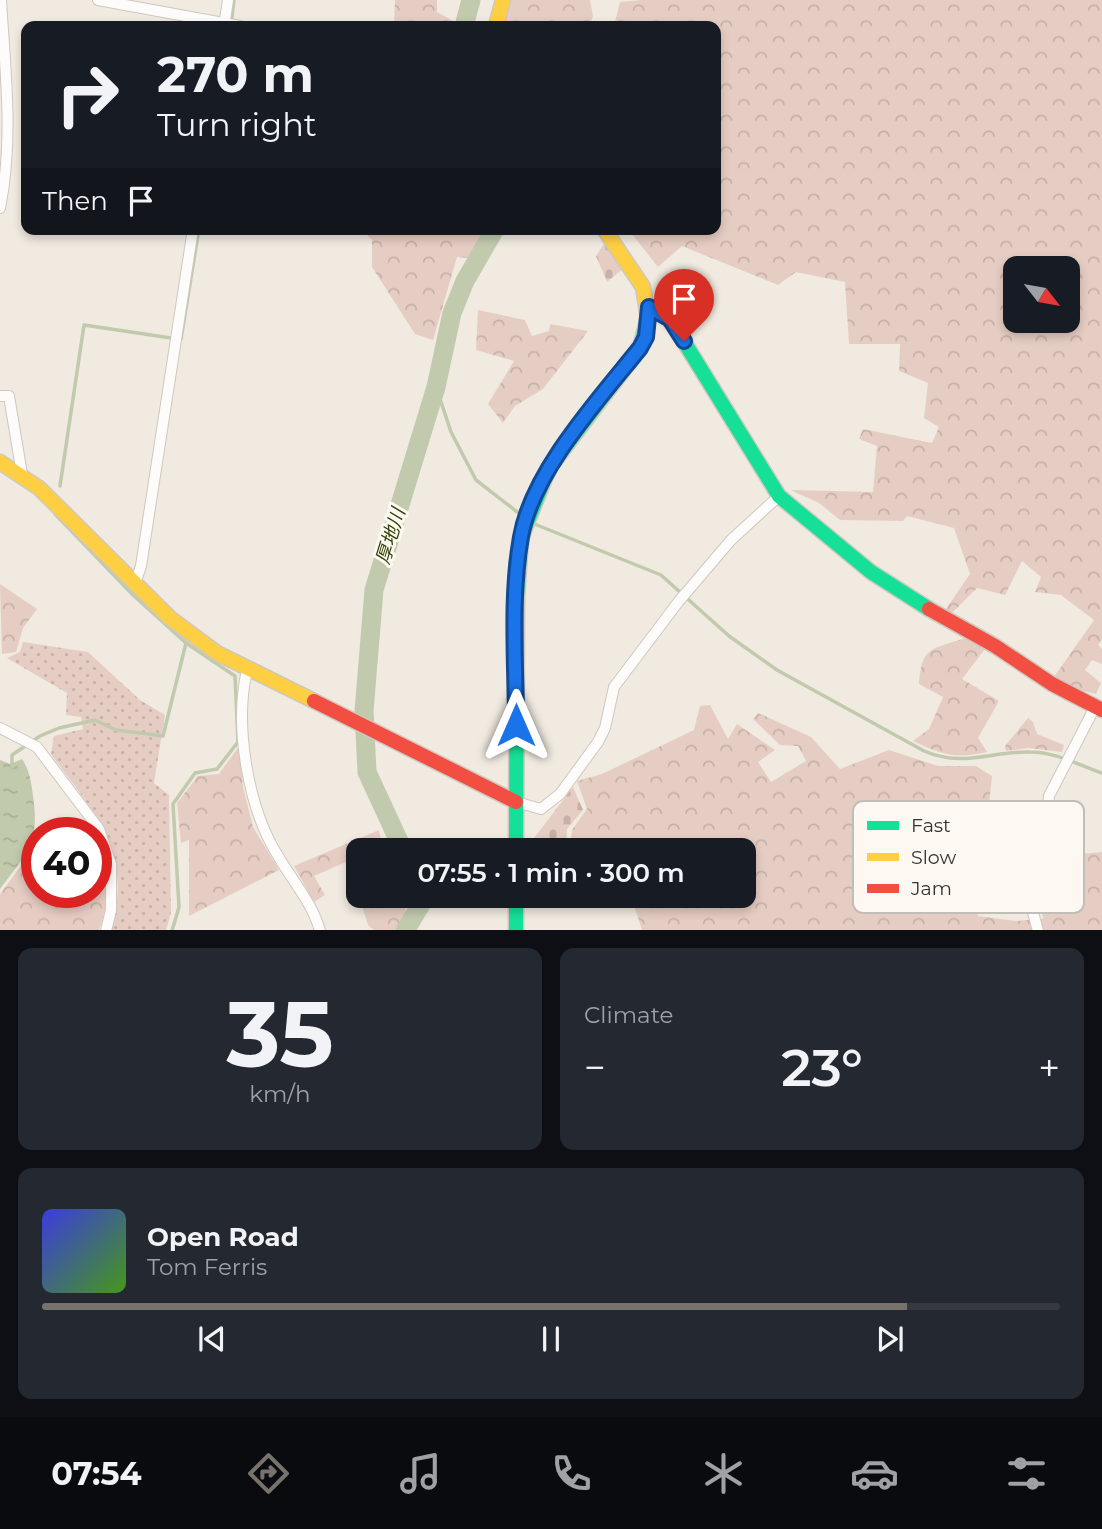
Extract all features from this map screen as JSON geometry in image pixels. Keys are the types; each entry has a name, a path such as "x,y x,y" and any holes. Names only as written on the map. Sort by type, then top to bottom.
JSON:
{"street":[{"path":"0,208 6,178 8,122 1,0"},
{"path":"98,0 209,21"},
{"path":"228,0 230,21"},
{"path":"497,21 503,0"},
{"path":"135,584 141,566 192,235"},
{"path":"516,838 517,597 527,519 549,468 646,337 649,307 643,287 608,235"},
{"path":"649,307 670,319 779,496 871,572 953,625 995,646 1052,684 1098,709 1067,760 1048,801"},
{"path":"0,396 9,396 22,474"},
{"path":"0,462 22,474 54,502 135,584 199,641 247,670 378,736 516,802 541,809 560,794 605,728 614,687 682,597 731,540 779,496"},
{"path":"247,670 243,687 244,718 253,799 262,828 320,930"},
{"path":"0,728 37,747 99,829 111,864 111,910 106,930"},
{"path":"516,908 516,930"},
{"path":"1033,913 1038,930"}],"green space":[{"path":"395,0 437,0 437,12 453,21 394,21"},
{"path":"510,0 590,0 593,16 591,21 505,21"},
{"path":"641,0 1102,0 1102,640 1098,645 1102,649 1102,664 1092,660 1085,670 1101,683 1096,694 1073,688 1054,677 1094,620 1061,595 1035,592 1041,577 1022,561 1005,595 977,588 952,613 946,609 970,574 954,528 907,516 903,521 840,520 819,503 791,490 873,492 877,446 859,439 863,429 932,443 939,427 924,418 928,383 899,371 900,344 849,344 845,282 796,272 778,285 682,246 658,267 633,235 721,235 721,21 615,21 620,2"},
{"path":"367,235 484,235 470,258 457,257 433,340 415,334 372,267 372,240"},
{"path":"604,244 624,268 607,282 596,256"},
{"path":"478,310 525,320 532,336 549,331 550,324 588,331 543,389 515,406 503,423 488,404 514,361 476,350"},
{"path":"0,584 37,609 23,628 16,652 2,654"},
{"path":"965,638 985,649 962,679 999,701 978,738 987,752 957,755 933,750 913,741 929,729 943,697 919,684 926,655"},
{"path":"23,642 88,652 140,700 165,715 154,783 169,795 171,913 166,930 111,930 117,902 117,878 112,853 112,817 96,817 51,754 54,736 83,729 81,717 66,715 67,693 7,658 20,652"},
{"path":"710,705 728,739 737,724 775,750 758,762 771,782 806,761 798,746 780,745 753,719 758,713 811,737 840,769 889,750 938,766 976,766 992,776 990,801 853,801 853,913 978,913 978,916 1016,921 1043,919 1043,913 1084,913 1084,854 1102,852 1102,930 642,930 635,908 756,908 756,838 571,838 572,830 587,809 577,781 602,774 694,730 700,706"},
{"path":"1028,718 1033,722 1037,734 1064,745 1062,752 1028,748 1006,751 1005,746"},
{"path":"240,745 243,787 253,827 279,870 189,916 189,840 181,843 177,803 198,776 219,774"},
{"path":"573,787 583,810 567,829 567,838 534,838"},
{"path":"379,830 381,838 360,838"},
{"path":"346,844 346,862 314,876 325,895 314,902 294,866"},
{"path":"21,866 21,908 106,908 99,930 0,930 0,894"},
{"path":"363,908 405,908 399,930 374,930 368,925"}],"water":[{"path":"22,759 31,781 35,817 21,817 21,860 0,889 0,760 10,764"}],"waterway":[{"path":"231,21 234,0"},
{"name":"厚地川","path":"465,21 471,0"},
{"path":"181,339 198,235"},
{"name":"厚地川","path":"397,838 367,772 364,711 374,590 436,387 452,313 465,281 492,235"},
{"path":"60,486 84,325 171,338"},
{"path":"436,387 451,432 476,480 525,518"},
{"path":"12,767 12,755 40,736 59,728 95,720 116,730 163,736 186,643 133,595 55,514"},
{"path":"532,523 661,575 729,636 777,670 924,751 965,759 1016,752 1040,753 1102,773"},
{"path":"172,930 179,907 173,804 195,773 217,769 238,742 235,676 186,643"},
{"name":"厚地川","path":"406,930 419,908"}],"traffic: fast":[{"path":"649,307 670,319 779,496 871,572 929,609"},
{"path":"516,838 517,597 521,538 549,468 640,348 648,317"},
{"path":"516,908 516,930"}],"traffic: slow":[{"path":"497,21 503,0"},
{"path":"608,235 643,287 648,317"},
{"path":"0,462 39,488 170,618 217,653 314,701"}],"traffic: jam":[{"path":"929,609 995,646 1052,684 1102,710"},
{"path":"314,701 516,802"}],"route":[{"path":"516,725 517,597 521,538 549,468 640,348 646,337 649,307 670,319 684,341"}]}
